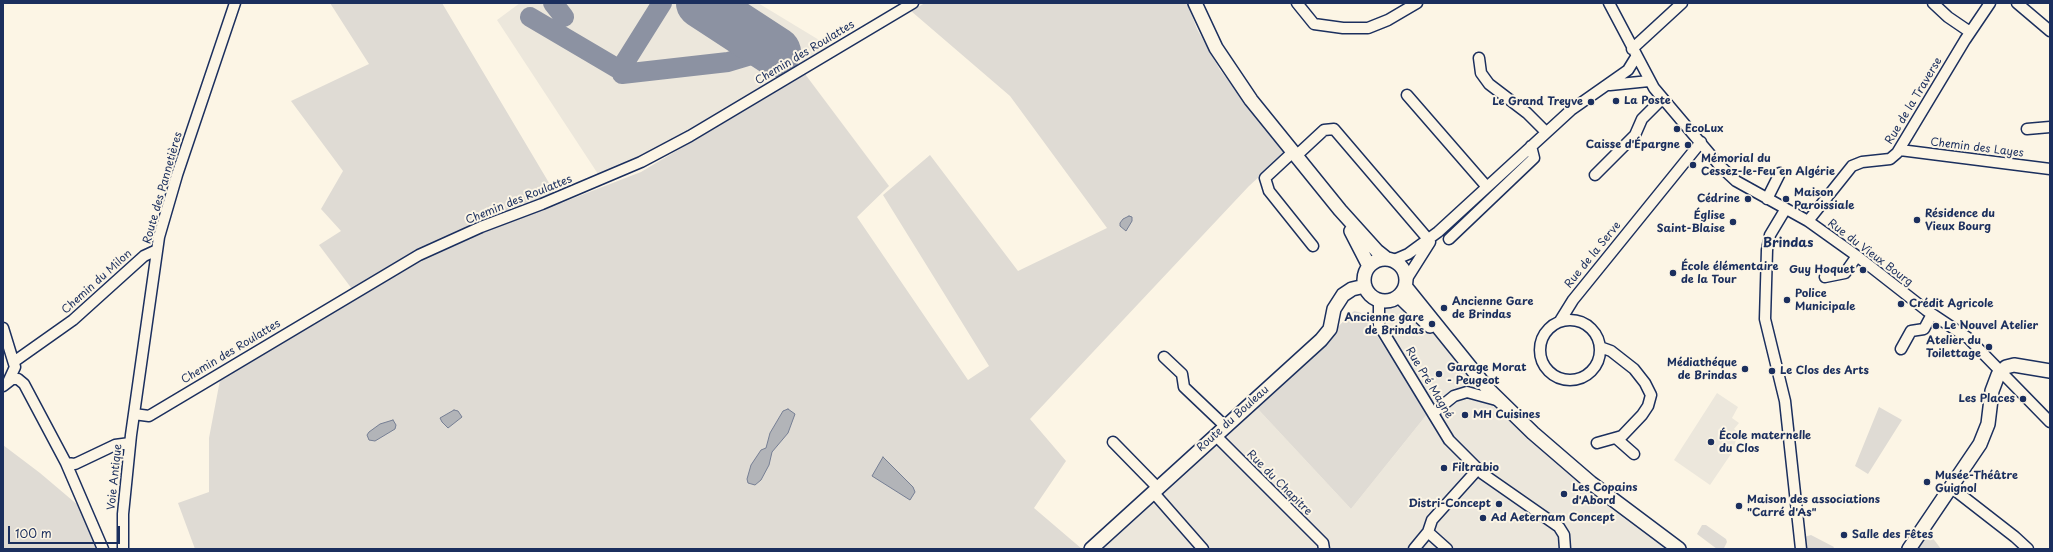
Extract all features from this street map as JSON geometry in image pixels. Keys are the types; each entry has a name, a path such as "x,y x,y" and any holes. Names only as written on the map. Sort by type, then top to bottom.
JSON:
{"main road":[{"path":"1195,3 1216,48 1251,100 1340,210 1377,251 1403,268 1404,287 1447,340 1500,401 1569,466 1679,549"},
{"path":"1340,210 1369,266"},
{"path":"1390,260 1380,259 1369,266 1366,272 1365,286 1373,297 1379,300 1393,300 1404,287"},
{"name":"Route du Bouleau","path":"1091,549 1321,340 1330,329 1334,309 1344,295 1352,289 1365,286"},
{"path":"1909,549 1952,488 1980,444 1988,424 1994,381 2006,367 2014,365 2050,371"}],"street":[{"name":"Route des Pannetières","path":"131,438 158,237 177,175 235,3"},
{"name":"Chemin des Roulattes","path":"134,414 149,416 419,255 481,227 588,185 641,162 676,144 913,3"},
{"path":"1297,3 1314,24 1343,28 1368,28 1388,20 1417,3"},
{"name":"Rue du Vieux Bourg","path":"1609,3 1647,77 1662,99 1736,181 1785,210 1808,221 1857,256 1932,314 1968,338 2002,371 2050,422"},
{"path":"1390,260 1408,254 1438,232 1571,110 1628,70 1634,53 1682,3"},
{"path":"1933,3 1948,17 1970,32"},
{"name":"Rue de la Traverse","path":"1808,221 1852,166 1862,162 1890,159 1900,150 1970,32 1990,3"},
{"path":"2017,3 2050,31"},
{"path":"1479,58 1481,73 1490,84 1527,113 1546,132"},
{"path":"1622,75 1630,72 1647,77"},
{"path":"1606,86 1647,77"},
{"path":"1407,95 1487,187"},
{"path":"1595,174 1635,135 1642,119 1662,99"},
{"path":"2027,129 2050,127"},
{"path":"1313,246 1269,191 1265,178 1324,130 1334,129 1428,239"},
{"name":"Rue de la Serve","path":"1600,347 1599,358 1595,367 1588,375 1568,381 1553,375 1543,364 1540,354 1540,344 1544,334 1551,326 1560,321 1573,300 1647,206 1667,185 1701,142"},
{"path":"1449,239 1534,158 1531,146"},
{"name":"Chemin des Layes","path":"1900,150 2050,169"},
{"path":"1767,199 1780,173"},
{"path":"1785,210 1770,235 1767,250 1766,288 1764,301 1765,319 1785,401 1801,549"},
{"path":"1404,287 1422,252 1438,232"},
{"name":"Chemin du Milon","path":"15,364 73,320 144,256 157,250"},
{"path":"1825,277 1845,273 1857,256"},
{"name":"Rue Pré Magné","path":"1379,300 1379,325 1449,440 1478,470 1559,527 1564,535 1565,549"},
{"path":"1901,349 1911,331 1924,329 1932,314"},
{"path":"1560,321 1569,320 1586,324 1596,335 1600,347 1611,351 1634,369 1645,383 1651,395 1648,406 1642,415 1622,436 1616,439 1597,443"},
{"path":"3,328 22,382 66,464 103,549"},
{"path":"1164,357 1182,374 1184,387 1225,426"},
{"path":"5,385 15,364"},
{"path":"5,385 18,379 22,382"},
{"path":"5,385 13,386 28,393"},
{"path":"1433,413 1454,396 1467,392 1500,401"},
{"name":"Rue du Chapitre","path":"1216,435 1323,543 1324,549"},
{"path":"66,464 75,464 131,438"},
{"name":"Voie Antique","path":"123,549 123,514 131,438"},
{"path":"1616,439 1634,454"},
{"path":"1113,442 1155,490 1203,549"},
{"path":"1414,549 1428,532 1432,520 1478,470"},
{"path":"1952,488 2015,537 2028,549"},
{"path":"1428,532 1447,549"}],"shaded area":[{"path":"330,3 442,3 561,203 641,172 805,74 889,186 857,217 968,380 989,366 883,195 930,155 1018,271 1107,228 1010,96 911,11 925,3 1187,3 1197,29 1220,70 1286,152 1249,186 1030,419 1066,461 1034,508 1082,549 195,549 178,503 209,492 209,438 220,380 358,297 319,245 341,231 321,209 343,171 291,101 369,64"},
{"path":"520,3 758,3 829,46 684,133 639,157 598,174 497,20"},
{"path":"1129,216 1132,217 1132,221 1126,231 1120,226 1120,223 1123,219"},
{"path":"1401,303 1444,343 1490,401 1564,470 1614,511 1667,549 1103,549 1256,407 1351,509 1428,413 1362,313"},
{"path":"1354,311 1362,313 1428,413 1351,509 1256,407"},
{"name":"École maternelle du Clos","path":"1717,393 1738,407 1732,418 1739,423 1734,429 1738,432 1733,451 1710,485 1674,460"},
{"path":"1879,407 1902,420 1868,474 1855,466"},
{"path":"788,409 795,414 788,433 772,452 769,465 761,480 755,485 748,483 747,479 751,465 761,450 766,448 770,433 783,411"},
{"path":"454,410 458,411 462,417 448,428 440,418"},
{"path":"393,420 396,425 395,429 375,441 369,440 367,435 369,432 380,424"},
{"path":"3,445 40,473 79,506 99,549 3,549"},
{"path":"883,457 913,487 915,492 910,500 872,476"},
{"path":"1702,525 1706,525 1726,539 1727,542 1724,548 1717,549 1697,534"},
{"path":"1928,533 1935,541 1941,549 1917,549"},
{"path":"1811,535 1834,547 1833,549 1805,549 1804,537"}],"taxiway":[{"path":"553,3 564,17"},
{"path":"530,17 620,70 662,3"},
{"path":"622,74 728,62 748,56 767,46"}],"runway":[{"path":"701,3 776,52"}],"place":[{"name":"La Poste","path":"1616,101"},
{"name":"Le Grand Treyve","path":"1591,102"},
{"name":"EcoLux","path":"1677,129"},
{"name":"Caisse d'Épargne","path":"1688,145"},
{"name":"Mémorial du Cessez-le-Feu en Algérie","path":"1693,165"},
{"name":"Cédrine","path":"1748,199"},
{"name":"Maison Paroissiale","path":"1786,199"},
{"name":"Résidence du Vieux Bourg","path":"1917,220"},
{"name":"Église Saint-Blaise","path":"1733,222"},
{"name":"Guy Hoquet","path":"1863,270"},
{"name":"École élémentaire de la Tour","path":"1673,273"},
{"name":"Police Municipale","path":"1787,300"},
{"name":"Crédit Agricole","path":"1901,304"},
{"name":"Ancienne Gare de Brindas","path":"1444,308"},
{"name":"Ancienne gare de Brindas","path":"1432,324"},
{"name":"Le Nouvel Atelier","path":"1936,326"},
{"name":"Atelier du Toilettage","path":"1989,347"},
{"name":"Médiathéque de Brindas","path":"1745,369"},
{"name":"Le Clos des Arts","path":"1772,371"},
{"name":"Garage Morat - Peugeot","path":"1439,374"},
{"name":"Les Places","path":"2023,399"},
{"name":"MH Cuisines","path":"1465,415"},
{"name":"École maternelle du Clos","path":"1711,442"},
{"name":"Filtrabio","path":"1444,468"},
{"name":"Musée-Théâtre Guignol","path":"1927,482"},
{"name":"Les Copains d'Abord","path":"1564,494"},
{"name":"Distri-Concept","path":"1499,504"},
{"name":"Maison des associations \"Carré d'As\"","path":"1739,506"},
{"name":"Ad Aeternam Concept","path":"1483,518"},
{"name":"Salle des Fêtes","path":"1844,535"}],"district":[{"name":"Brindas","path":"1788,243"}]}
